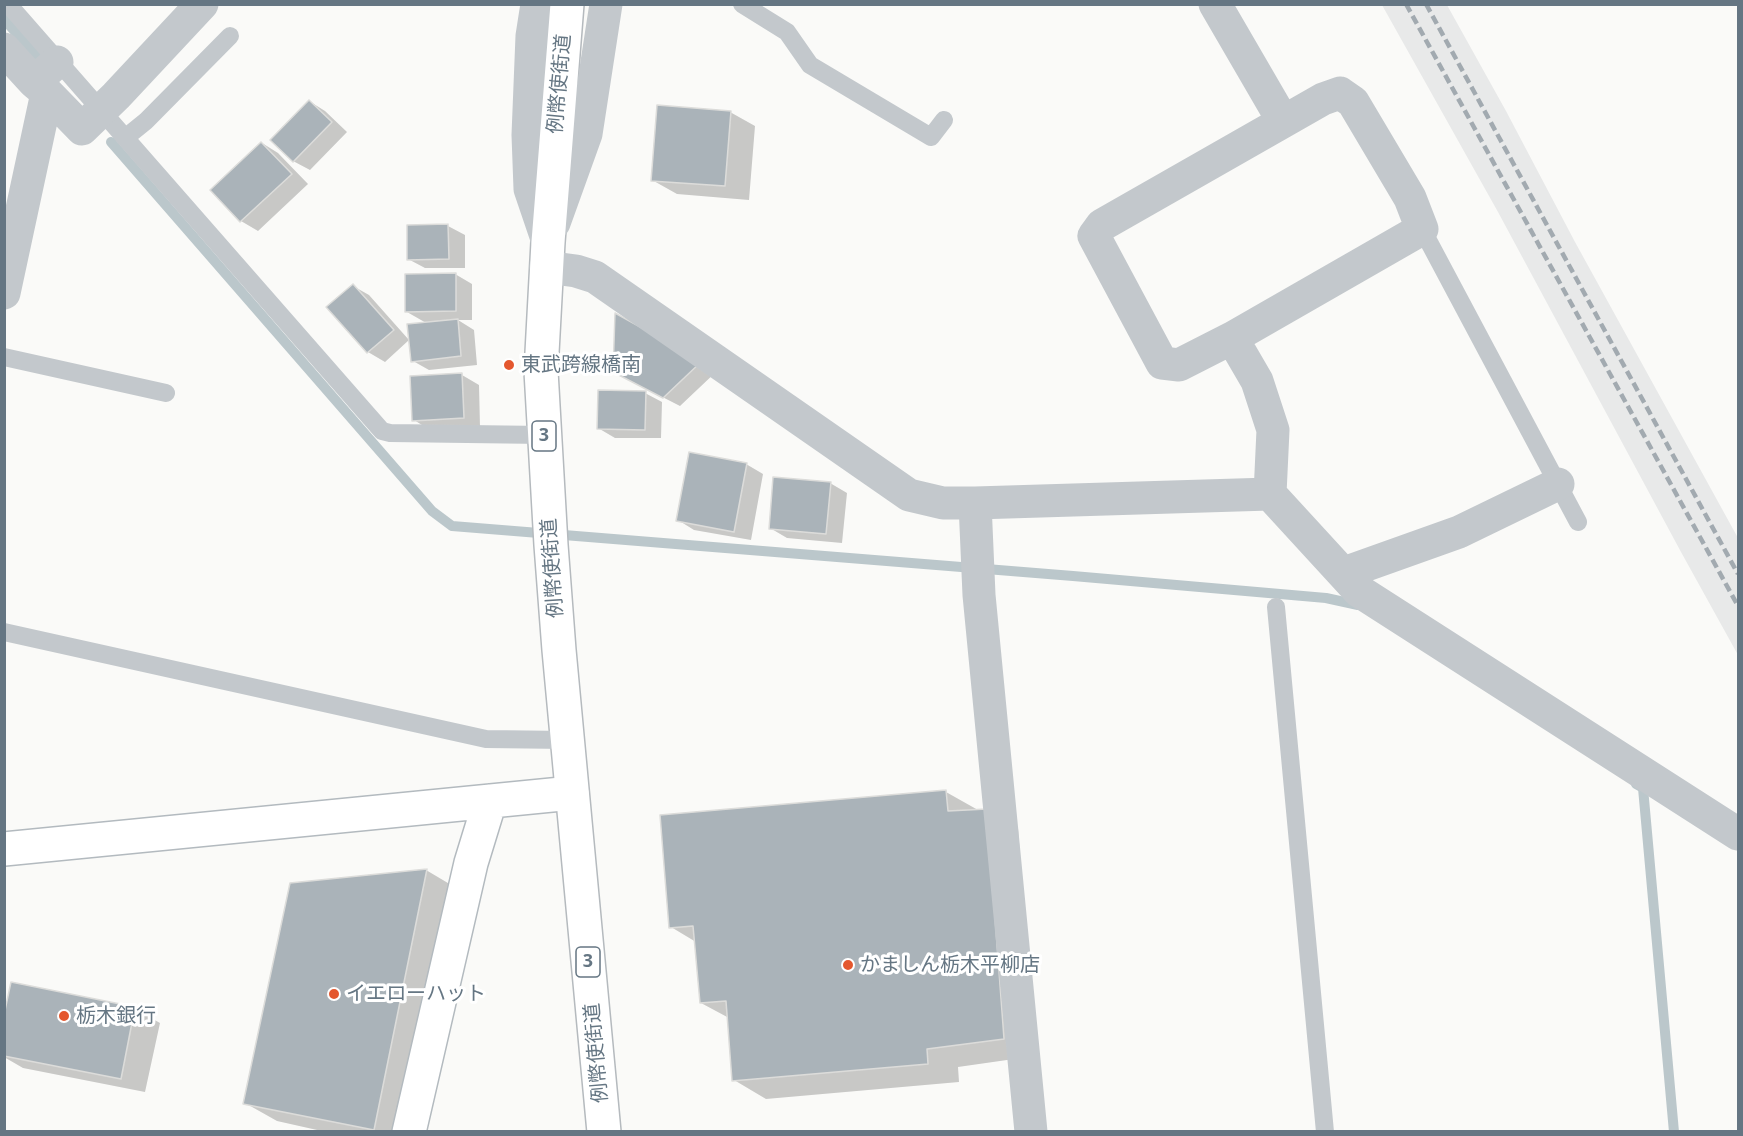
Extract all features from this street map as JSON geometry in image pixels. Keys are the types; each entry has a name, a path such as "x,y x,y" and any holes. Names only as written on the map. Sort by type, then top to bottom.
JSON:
{"main road":[{"name":"例幣使街道","path":"567,4 547,255 541,371 550,545 604,1131"},
{"path":"4,849 572,793"},
{"path":"409,1131 471,862 490,801"}],"street":[{"path":"4,49 46,79 82,129 202,4"},
{"path":"537,4 532,36 528,135 530,189 547,255 576,271 596,277 909,495 943,503 975,503 1270,494"},
{"path":"547,255 586,134 606,4"},
{"path":"1215,4 1283,121"},
{"path":"4,293 46,79"},
{"path":"1340,93 1353,102 1410,198 1422,229 1232,338 1179,364 1162,363 1094,236 1102,225 1283,121 1323,99 1340,93"},
{"path":"1232,338 1257,381 1273,430 1270,494 1359,591 1738,834"},
{"path":"1344,573 1459,532 1558,484"},
{"path":"975,503 979,595 1031,1131"}],"lane":[{"path":"8,4 46,79"},
{"path":"742,4 787,32 810,65 931,137 944,120"},
{"path":"124,138 146,121 230,36"},
{"path":"101,111 382,431 390,433 544,435"},
{"path":"1422,229 1578,522"},
{"path":"4,357 166,393"},
{"path":"1276,607 1325,1131"},
{"path":"4,632 486,740 567,740"}],"shaded area":[{"path":"1382,5 1447,5 1506,111 1575,242 1738,538 1738,655 1498,212"}],"building":[{"path":"309,100 332,122 293,162 270,140"},
{"path":"657,105 731,111 725,186 651,181"},
{"path":"261,142 292,174 240,222 210,190"},
{"path":"448,224 449,259 407,260 407,225"},
{"path":"456,273 456,311 405,312 405,274"},
{"path":"353,284 394,330 367,353 326,307"},
{"path":"615,313 702,361 663,398 613,372"},
{"path":"458,319 461,356 411,362 407,324"},
{"path":"462,373 464,418 412,421 410,376"},
{"path":"598,390 646,391 645,430 597,429"},
{"path":"689,452 747,463 734,532 676,521"},
{"path":"773,477 831,482 826,534 769,529"},
{"name":"かましん栃木平柳店","path":"946,790 948,811 987,809 1004,1039 927,1049 928,1064 732,1081 726,1001 700,1003 693,926 669,928 660,815"},
{"name":"イエローハット","path":"427,869 374,1130 243,1104 290,883"},
{"path":"11,982 135,1007 121,1079 4,1056 4,1015"}],"waterway":[{"path":"4,19 38,58"},
{"path":"111,142 432,511 452,526 1326,598 1358,605"},
{"path":"1636,784 1643,788 1674,1132"}],"railway":[{"path":"1406,4 1738,606"},
{"path":"1426,4 1738,574"}],"place":[{"name":"東武跨線橋南","path":"509,365"},
{"name":"かましん栃木平柳店","path":"848,965"},
{"name":"イエローハット","path":"334,994"},
{"name":"栃木銀行","path":"64,1016"}]}
